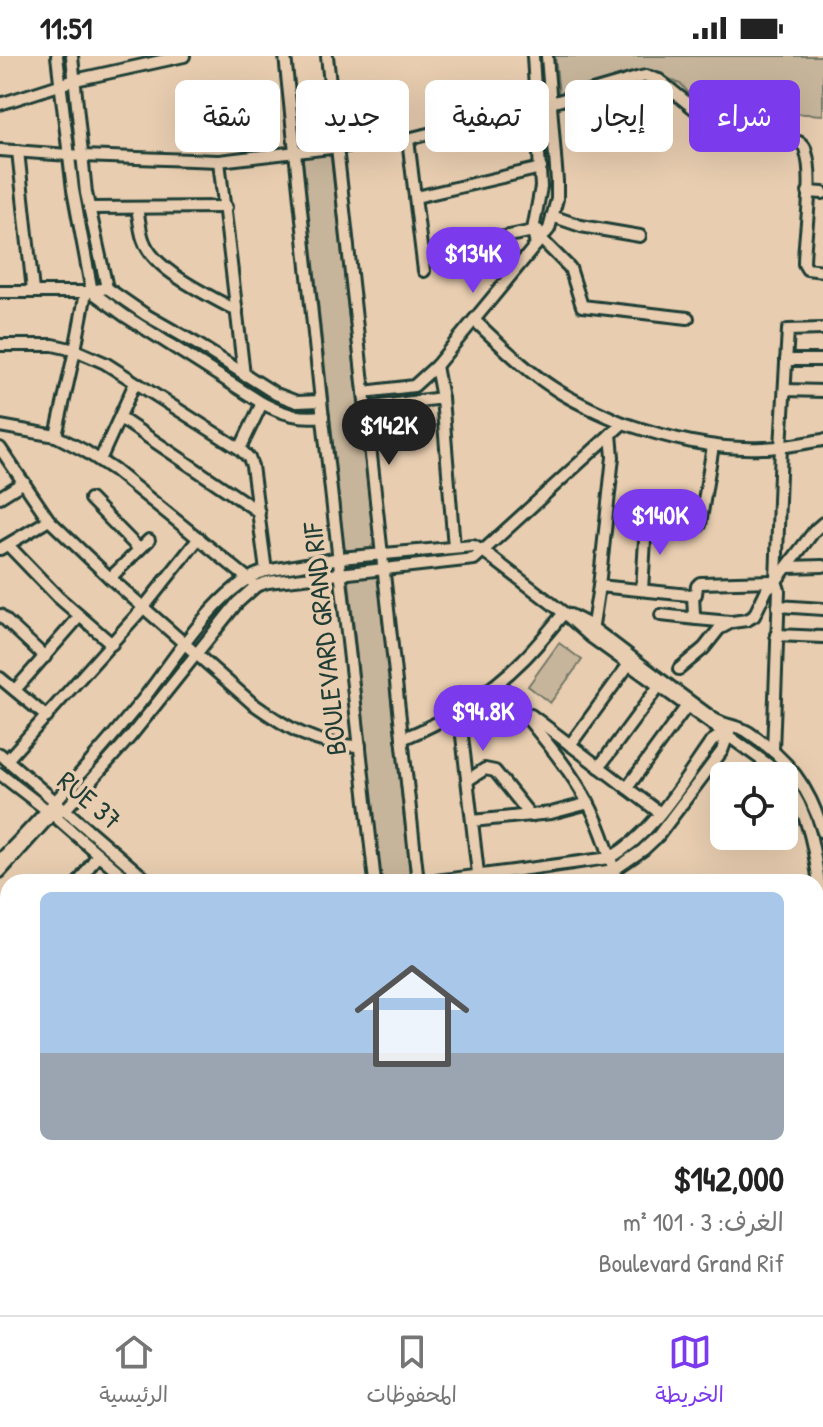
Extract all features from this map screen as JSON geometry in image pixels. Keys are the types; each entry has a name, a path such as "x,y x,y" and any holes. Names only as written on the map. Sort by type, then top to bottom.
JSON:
{"street":[{"path":"56,436 89,292 57,56"},
{"path":"72,56 89,208 107,288 244,375 289,399 297,402 321,401"},
{"path":"0,104 75,80 184,56"},
{"name":"BOULEVARD GRAND RIF","path":"285,56 374,874"},
{"path":"327,56 329,80"},
{"path":"533,56 535,80"},
{"path":"364,392 414,386 436,366 537,238 549,229 557,190 547,56"},
{"path":"551,103 637,78 652,77 702,115 721,124 799,142 807,152 804,264 807,269 823,271"},
{"path":"409,146 424,271"},
{"path":"0,150 219,161 296,152"},
{"path":"18,151 33,291"},
{"path":"336,152 417,874"},
{"path":"537,238 540,152"},
{"path":"219,161 244,375"},
{"path":"416,197 541,168"},
{"path":"808,192 823,193"},
{"path":"89,208 226,207"},
{"path":"137,208 143,241 159,263 237,311"},
{"path":"552,216 581,226 640,236"},
{"path":"423,254 537,238"},
{"path":"537,238 570,268 582,306 688,318"},
{"path":"0,292 89,292 107,288"},
{"path":"89,292 262,403 285,415 323,416"},
{"path":"474,320 555,389 623,423 713,446 781,447 823,440"},
{"path":"768,748 770,635 776,581 788,330 823,329"},
{"path":"0,345 53,345 75,350 105,363 240,449 252,466 266,571"},
{"path":"786,360 823,360"},
{"path":"436,366 442,398 454,547"},
{"path":"100,460 135,383"},
{"path":"785,390 823,391"},
{"path":"366,408 442,398"},
{"path":"240,449 262,403"},
{"path":"120,418 259,512"},
{"path":"0,426 56,436 100,460 252,582 268,582 474,559 623,423"},
{"path":"592,632 613,457 611,434"},
{"path":"700,525 713,446"},
{"path":"0,448 49,520 252,703 313,739 332,745 360,746"},
{"path":"0,497 24,482"},
{"path":"90,499 139,549"},
{"path":"49,520 4,547 112,644"},
{"path":"642,590 646,523"},
{"path":"661,615 732,622 747,620 754,616 767,589 823,523"},
{"path":"4,757 47,717 112,644 199,538"},
{"path":"110,578 149,540"},
{"path":"0,872 49,812 54,801 140,702 227,594 266,571 340,558 473,546 564,613 575,625 592,632 688,704 717,721 764,762"},
{"path":"787,567 823,566"},
{"path":"697,619 693,595 700,583 776,581"},
{"path":"768,748 779,590 776,581"},
{"path":"0,860 49,812 65,810 130,737 252,582"},
{"path":"599,586 693,595"},
{"path":"778,606 823,609"},
{"path":"402,739 434,726 499,682 564,613"},
{"path":"0,615 45,657"},
{"path":"15,690 79,617"},
{"path":"679,669 704,648 719,629 732,622"},
{"path":"776,635 823,637"},
{"path":"570,745 631,662"},
{"path":"0,678 47,717"},
{"path":"499,682 566,768 589,803 615,874"},
{"path":"599,767 661,684"},
{"path":"514,702 660,813"},
{"path":"627,788 688,704"},
{"path":"459,710 478,874"},
{"path":"588,874 614,870 658,836 722,751 729,731"},
{"path":"510,874 610,858 636,840 660,813 712,741 729,731 747,731 789,766 799,778 816,811 823,832"},
{"name":"RUE 37","path":"4,757 140,874"},
{"path":"468,780 485,769 495,771 531,816"},
{"name":"RUE 37","path":"0,774 121,874"},
{"path":"472,821 531,816 589,803"},
{"path":"798,803 809,827 816,874"},
{"path":"84,874 98,854"}],"shaded area":[{"path":"555,56 823,56 823,115 800,114 800,80 689,80 689,93 682,85 652,70 613,80 565,80 565,92 559,94"},
{"path":"327,154 331,158 374,543 370,548 348,551 344,548 303,160 304,157"},
{"path":"374,574 378,578 410,874 380,874 350,578"},
{"path":"559,643 582,660 550,703 528,686"}]}
